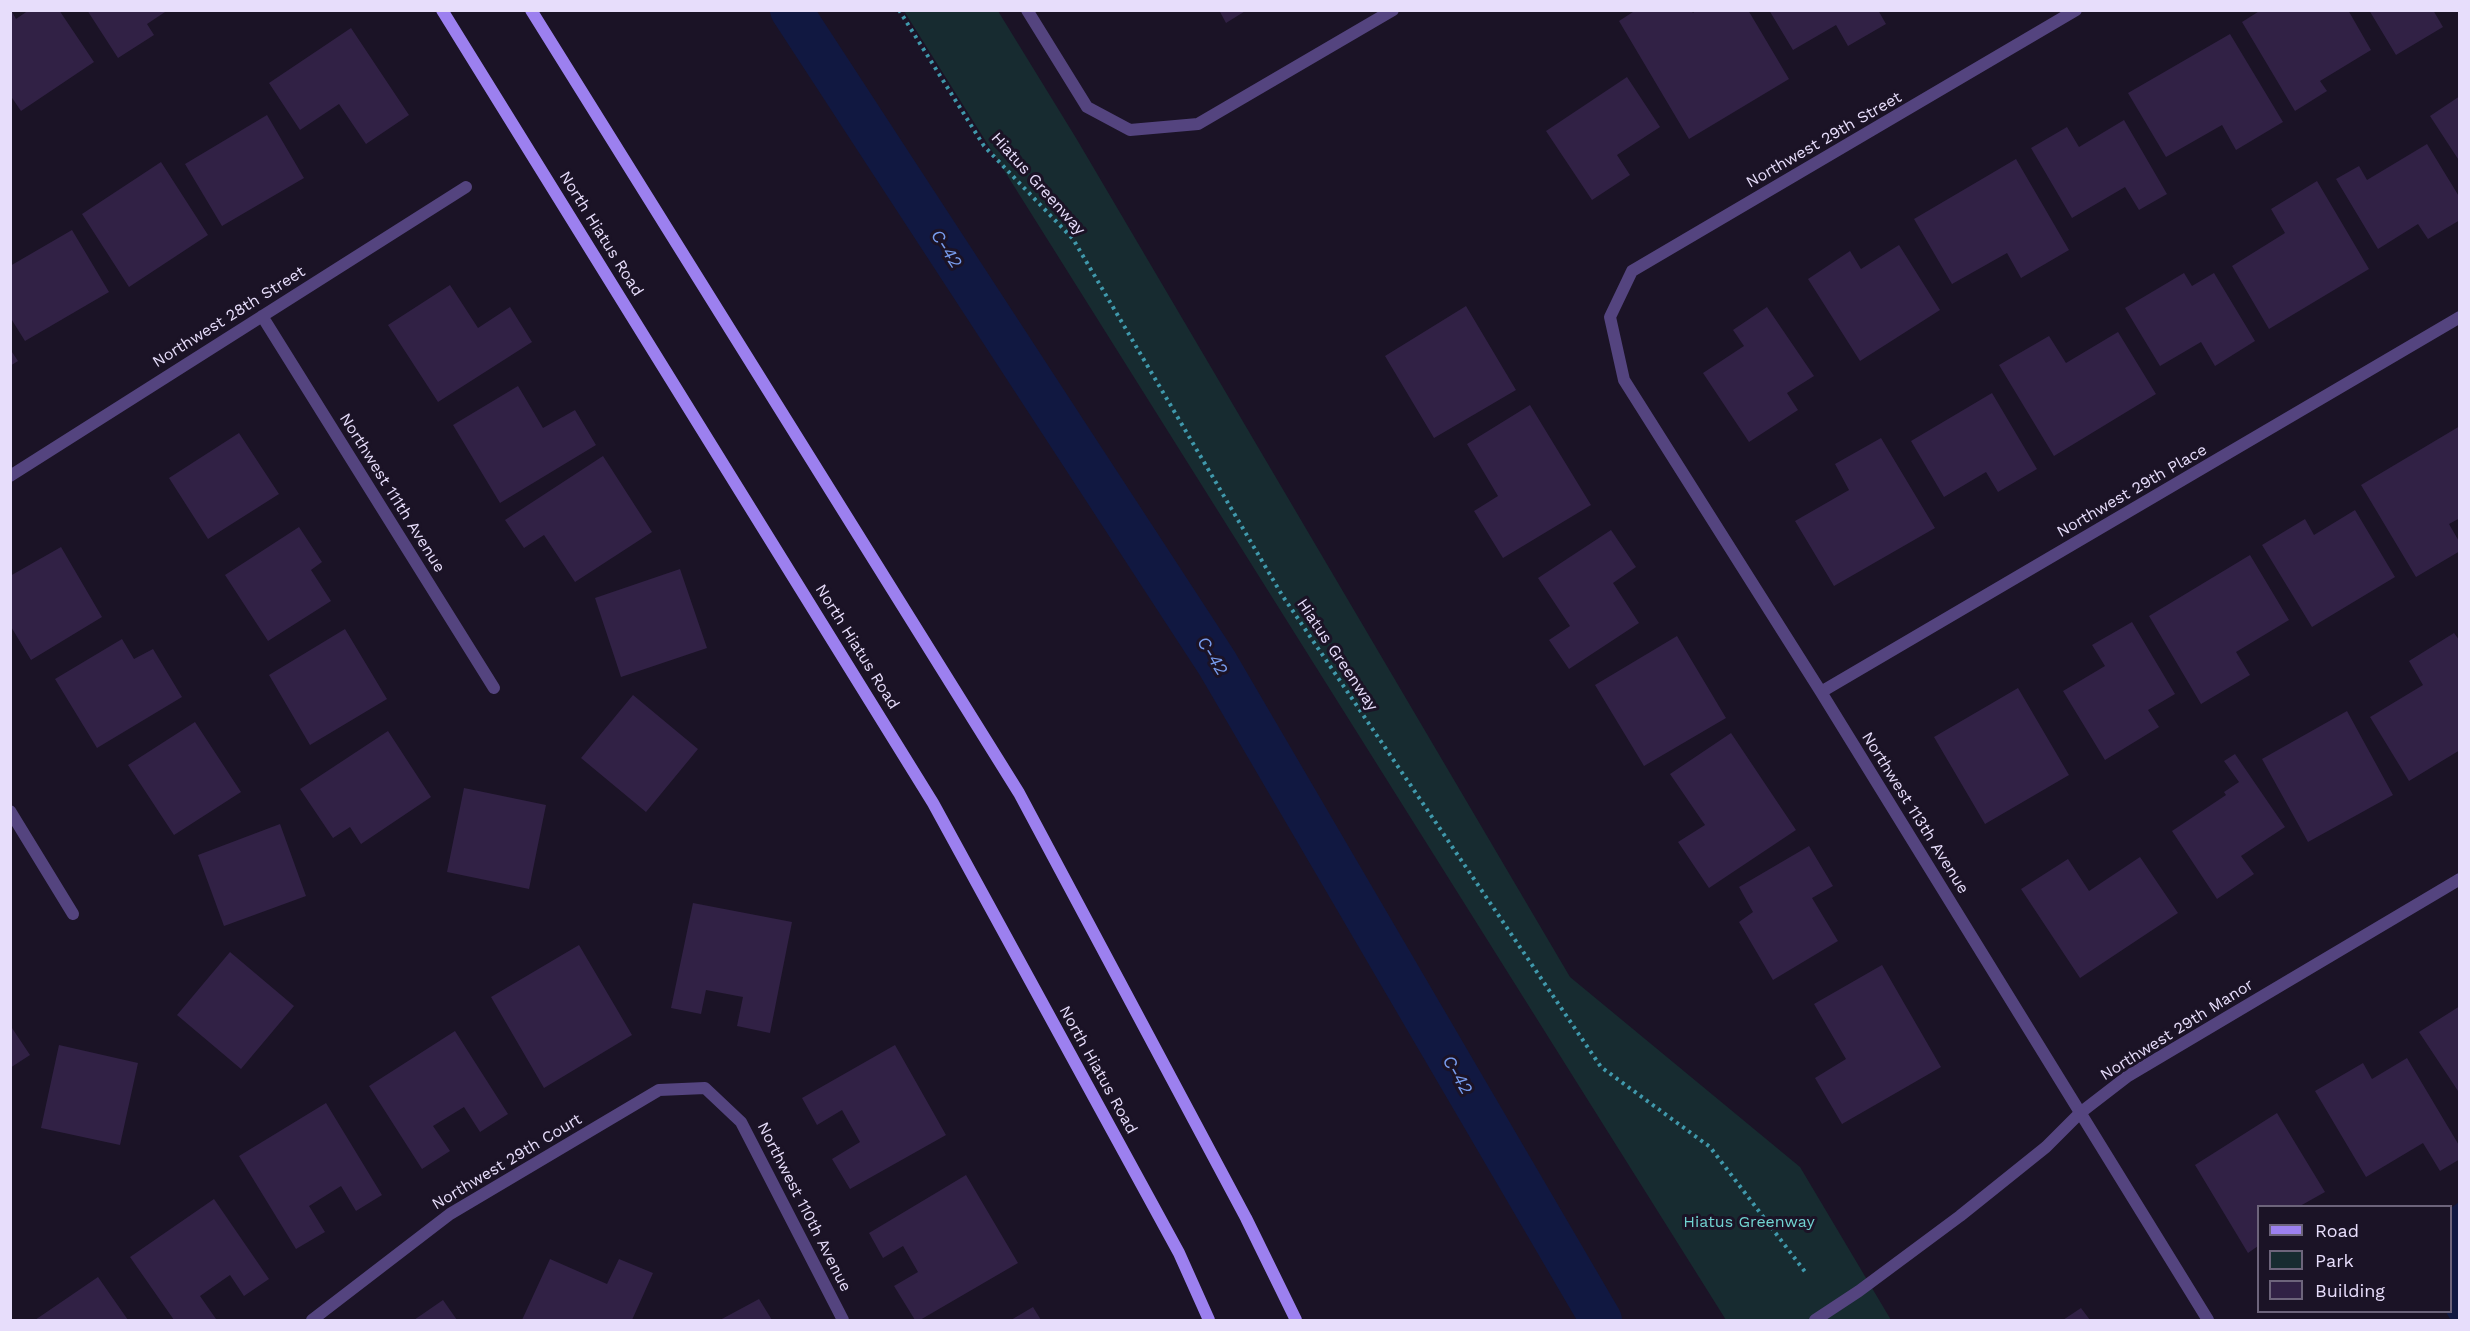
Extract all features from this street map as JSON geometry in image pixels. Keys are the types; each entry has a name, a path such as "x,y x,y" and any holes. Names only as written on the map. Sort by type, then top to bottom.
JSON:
{"main road":[{"name":"North Hiatus Road","path":"442,10 933,803 1179,1253 1209,1320"},
{"path":"531,10 1019,793 1246,1218 1296,1320"}],"street":[{"path":"1027,10 1087,107 1130,130 1198,124 1393,10"},
{"name":"Northwest 29th Street","path":"1610,317 1632,271 2076,10"},
{"name":"Northwest 28th Street","path":"10,476 466,187"},
{"name":"Northwest 111th Avenue","path":"262,316 494,688"},
{"name":"Northwest 113th Avenue","path":"1610,317 1624,380 1821,692 2208,1320"},
{"name":"Northwest 29th Place","path":"1821,692 2460,317"},
{"path":"10,811 73,914"},
{"name":"Northwest 29th Manor","path":"1815,1320 1859,1291 1960,1216 2046,1147 2080,1113 2128,1076 2460,879"},
{"name":"Northwest 29th Court","path":"312,1320 450,1214 659,1090 705,1088"},
{"name":"Northwest 110th Avenue","path":"705,1088 741,1122 843,1320"}],"path":[{"name":"Hiatus Greenway","path":"899,10 984,146 1073,239 1282,595 1601,1068 1710,1147 1806,1273"}],"green space":[{"name":"Hiatus Greenway","path":"904,11 998,11 1076,138 1570,977 1800,1167 1891,1320 1726,1320"}],"shaded area":[{"path":"2459,1202 2460,1320 2450,1319 2447,1313 2452,1313 2452,1207"}],"building":[{"path":"11,10 16,19 29,10 59,10 94,62 21,111 10,95"},
{"path":"87,10 168,10 147,24 154,35 118,58"},
{"path":"1219,10 1247,10 1226,23"},
{"path":"1636,10 1691,10 1693,13 1696,10 1748,10 1789,79 1689,139 1619,21"},
{"path":"1769,10 1878,10 1886,24 1848,46 1836,25 1793,50"},
{"path":"2261,10 2348,10 2371,50 2320,81 2327,91 2295,111 2242,22"},
{"path":"2369,10 2433,10 2443,27 2396,55"},
{"path":"351,28 409,115 366,144 339,104 300,130 269,83"},
{"path":"2230,34 2283,122 2236,150 2222,125 2166,157 2128,93"},
{"path":"1627,77 1660,127 1617,155 1630,175 1592,200 1546,131"},
{"path":"2460,96 2460,162 2430,116"},
{"path":"267,115 304,178 222,226 185,164"},
{"path":"2124,120 2167,194 2139,210 2125,187 2072,218 2031,148 2067,127 2079,147"},
{"path":"2427,144 2460,198 2460,220 2428,239 2418,224 2378,249 2336,179 2359,166 2367,180"},
{"path":"2016,159 2069,250 2021,278 2007,253 1952,284 1914,219"},
{"path":"161,162 208,235 129,287 82,214"},
{"path":"2317,181 2369,269 2269,329 2232,266 2285,233 2271,209"},
{"path":"72,230 109,292 25,341 10,317 10,266"},
{"path":"1899,245 1940,310 1860,361 1808,279 1850,251 1861,269"},
{"path":"2184,273 2192,286 2214,273 2255,341 2215,366 2201,342 2160,366 2125,308"},
{"path":"450,285 478,328 510,307 532,342 438,402 388,325"},
{"path":"1466,306 1516,390 1434,438 1385,356"},
{"path":"1767,307 1814,376 1787,393 1798,410 1749,442 1703,373 1744,346 1733,330"},
{"path":"2118,332 2156,394 2054,456 1999,365 2049,336 2066,363"},
{"path":"10,349 18,361 10,366"},
{"path":"518,386 543,428 575,410 596,445 500,503 453,425"},
{"path":"1992,393 2037,469 1998,492 1986,472 1944,497 1911,441"},
{"path":"1530,405 1591,505 1503,558 1474,511 1498,496 1467,444"},
{"path":"2460,426 2460,518 2449,524 2460,543 2460,551 2416,577 2361,485"},
{"path":"239,433 279,494 208,539 169,478"},
{"path":"1881,438 1935,528 1834,586 1795,521 1849,490 1835,464"},
{"path":"603,456 652,532 575,582 544,535 524,548 505,520"},
{"path":"2355,510 2395,577 2312,627 2262,545 2305,519 2314,535"},
{"path":"299,527 322,562 311,570 331,601 268,641 225,575"},
{"path":"1611,530 1636,567 1613,583 1639,623 1569,669 1549,640 1570,626 1538,578"},
{"path":"61,547 102,617 31,660 10,625 10,576"},
{"path":"2250,555 2289,620 2236,652 2250,675 2201,704 2149,616"},
{"path":"680,569 707,648 621,677 595,598"},
{"path":"2132,622 2175,694 2148,710 2159,727 2105,760 2063,691 2105,666 2092,645"},
{"path":"345,629 387,699 310,745 269,675"},
{"path":"2454,633 2460,641 2460,750 2409,781 2370,717 2423,685 2409,661"},
{"path":"1677,636 1726,718 1644,766 1595,685"},
{"path":"122,639 134,659 153,649 182,697 97,748 55,679"},
{"path":"2018,688 2069,775 1985,824 1934,737"},
{"path":"633,695 698,749 646,812 581,758"},
{"path":"2347,711 2393,795 2308,842 2262,759"},
{"path":"195,722 241,792 174,835 128,765"},
{"path":"388,731 431,797 361,844 350,827 333,838 300,789"},
{"path":"1731,733 1796,830 1709,888 1678,842 1705,825 1670,774"},
{"path":"2235,754 2285,827 2241,856 2254,874 2217,899 2172,831 2226,795 2224,792 2239,782 2224,761"},
{"path":"464,788 546,805 529,889 447,872"},
{"path":"280,824 306,896 224,926 198,855"},
{"path":"1809,846 1833,886 1812,898 1838,941 1773,980 1739,922 1753,912 1739,887"},
{"path":"2140,857 2178,913 2080,978 2021,889 2068,859 2089,891"},
{"path":"693,903 792,922 770,1033 737,1026 743,997 706,990 701,1014 671,1008"},
{"path":"579,945 632,1035 544,1088 491,997"},
{"path":"230,952 294,1006 241,1069 177,1015"},
{"path":"1882,965 1941,1067 1842,1124 1815,1078 1846,1059 1814,1004"},
{"path":"2460,1006 2460,1094 2419,1032"},
{"path":"10,1025 30,1055 10,1068"},
{"path":"455,1031 508,1114 480,1132 464,1107 433,1126 450,1151 422,1169 369,1086"},
{"path":"59,1045 138,1063 120,1145 41,1128"},
{"path":"895,1045 946,1135 850,1189 832,1159 860,1142 842,1110 817,1125 802,1098"},
{"path":"2407,1058 2460,1147 2460,1159 2440,1171 2423,1143 2366,1177 2315,1091 2363,1063 2372,1079"},
{"path":"326,1103 382,1195 356,1211 341,1186 309,1206 325,1232 296,1249 239,1156"},
{"path":"2277,1113 2325,1192 2302,1205 2257,1205 2257,1247 2248,1253 2195,1165"},
{"path":"966,1175 1018,1263 920,1320 915,1320 894,1286 918,1272 903,1246 883,1258 869,1233"},
{"path":"214,1199 269,1279 244,1296 230,1275 200,1296 216,1319 174,1320 130,1257"},
{"path":"550,1259 607,1284 619,1259 653,1273 632,1320 522,1320"},
{"path":"98,1277 128,1320 35,1320"},
{"path":"759,1299 772,1320 720,1320"},
{"path":"443,1300 457,1320 414,1320"},
{"path":"1033,1307 1041,1320 1011,1320"},
{"path":"2081,1308 2090,1320 2063,1320"}],"waterway":[{"name":"C-42","path":"791,10 1217,663 1601,1320"}]}
